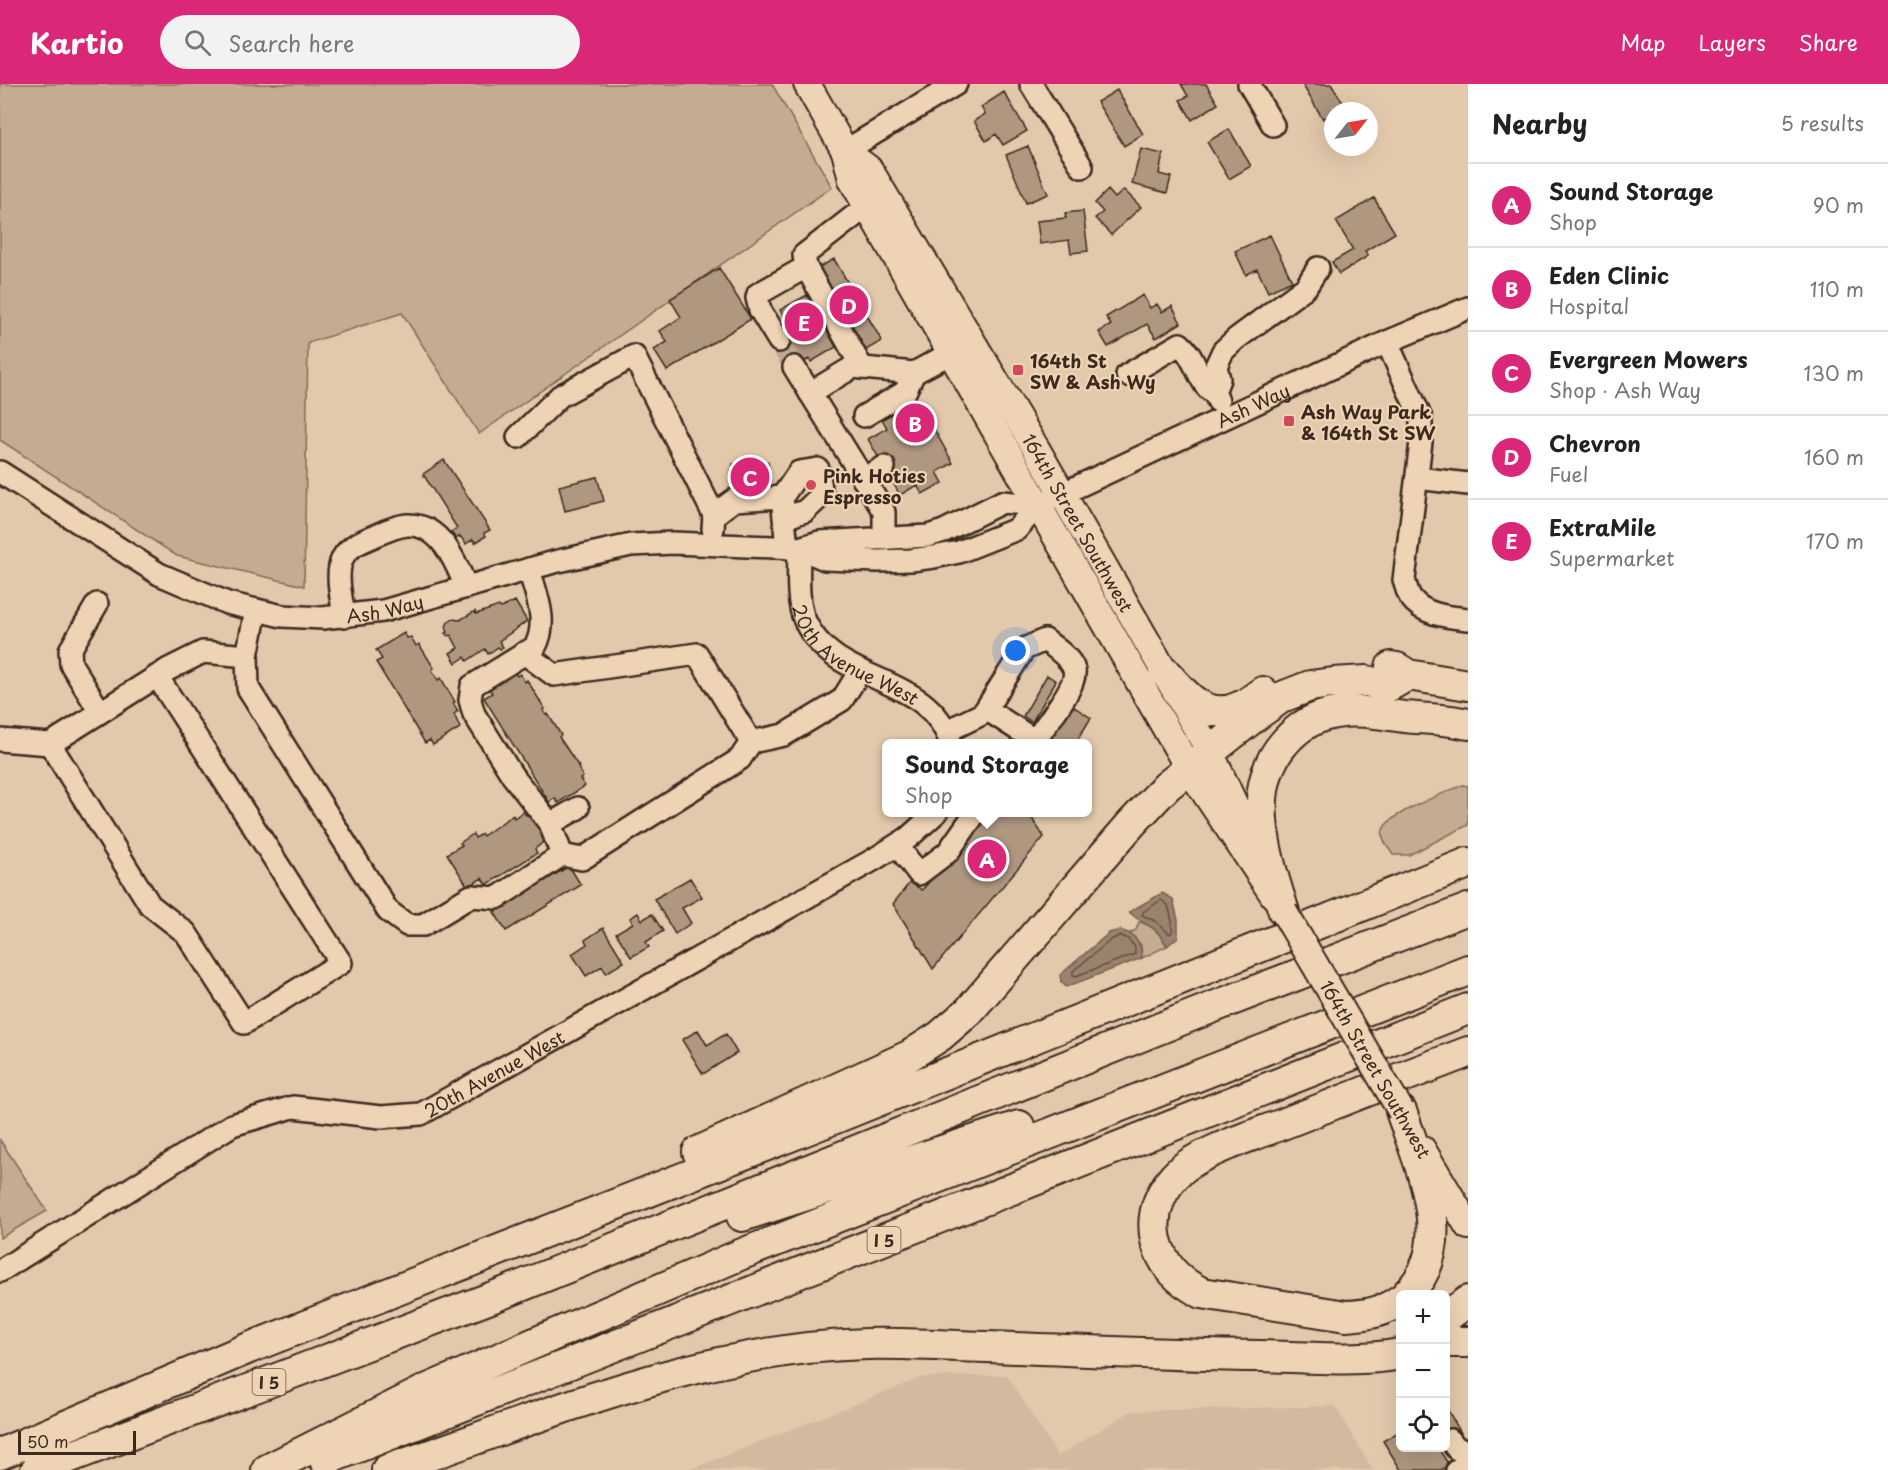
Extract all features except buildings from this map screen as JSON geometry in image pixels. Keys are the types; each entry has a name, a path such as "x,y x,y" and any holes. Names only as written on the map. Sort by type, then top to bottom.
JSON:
{"highway":[{"path":"1164,671 1188,699 1202,708 1215,711 1241,707 1304,668 1350,662 1397,668 1408,675 1468,685"},
{"path":"364,1302 898,1061 940,1036 969,1011 1131,824 1167,786 1199,761 1282,697 1310,686 1333,683 1366,681 1389,686 1408,675"},
{"path":"1284,912 1265,843 1261,802 1269,764 1278,749 1290,736 1303,725 1319,717 1354,711 1468,724"},
{"path":"0,1454 249,1348 813,1127 1468,863"},
{"name":"I 5","path":"36,1470 501,1294 1198,1013 1468,909"},
{"path":"501,1294 1022,1125 1468,956"},
{"path":"267,1470 428,1389 742,1254 1468,970"},
{"name":"I 5","path":"299,1470 1468,1009"},
{"path":"1396,1303 1367,1315 1347,1316 1202,1293 1188,1286 1176,1276 1166,1265 1159,1251 1155,1232 1158,1204 1172,1178 1196,1160 1242,1139 1468,1052"},
{"path":"1401,1111 1429,1199 1433,1224 1431,1253 1425,1270 1410,1290"},
{"path":"1450,1314 1468,1301"},
{"path":"1450,1342 1468,1342"},
{"path":"387,1470 665,1375 785,1351 866,1344 1243,1356 1386,1356"}],"main road":[{"name":"164th Street Southwest","path":"807,84 845,151 852,180 1038,505 1199,761 1284,912 1468,1226"},
{"name":"164th Street Southwest","path":"845,151 869,169 1062,494 1164,671 1199,761"}],"street":[{"path":"845,151 956,84"},
{"path":"1031,84 1082,167"},
{"path":"1249,84 1273,125"},
{"path":"862,368 806,267 804,255 867,206"},
{"path":"779,341 760,310 757,302 758,294 806,267"},
{"path":"1214,392 1219,379 1216,366 1223,351 1306,287 1318,268"},
{"name":"Ash Way","path":"793,548 825,559 878,561 911,560 959,552 1017,529 1038,505 1387,342 1468,308"},
{"path":"1387,342 1421,418 1421,442 1404,580 1411,598 1428,611 1443,616 1468,619"},
{"path":"1127,375 1180,344 1192,358 1207,386 1214,392 1224,419"},
{"path":"810,393 853,367 914,373 951,353"},
{"path":"518,437 560,396 634,356 714,515 713,545"},
{"path":"795,367 884,512 884,539"},
{"path":"864,416 905,392 914,373"},
{"path":"863,479 884,467"},
{"path":"714,515 734,500 782,497 799,472 818,469 822,495 805,511 784,518"},
{"name":"Ash Way","path":"0,472 159,574 227,603 282,616 322,618 383,611 529,569 631,545 673,543 793,548 819,542 928,536 944,531 1002,502 1038,505"},
{"path":"1417,478 1468,484"},
{"name":"20th Avenue West","path":"782,497 804,619 819,644 860,671 915,696 935,712 949,737"},
{"path":"344,616 338,573 341,559 346,551 358,543 405,525 417,525 443,542 456,562 466,587"},
{"path":"529,569 543,621 540,637 535,646 472,686 470,699 474,714 512,775 550,824 562,855"},
{"path":"97,604 70,650 71,664 100,712"},
{"path":"256,610 247,656 249,688 388,911 407,925 423,925 471,896 497,898 562,855 582,859 740,759 751,742 784,735 842,700 860,671"},
{"path":"949,737 986,710 1024,650 1045,640 1064,656 1074,670 1074,682 1038,736 1031,738 986,710"},
{"path":"0,740 50,744 157,676 203,652 247,656"},
{"path":"524,653 554,675 697,654 751,742"},
{"path":"50,744 150,905 186,933 244,1023 342,963 157,676"},
{"path":"550,824 578,808"},
{"name":"20th Avenue West","path":"0,1271 232,1125 292,1107 381,1117 421,1114 897,846 934,817"},
{"path":"897,846 919,874 948,852 973,817"},
{"path":"1457,1470 1468,1463"}],"shaded area":[{"path":"0,84 772,84 832,187 479,434 402,313 308,343 304,586 177,556 0,440"},
{"path":"1463,785 1468,786 1468,825 1409,855 1393,855 1382,833 1387,824 1418,804"},
{"path":"1139,922 1156,931 1167,946 1142,958 1141,945 1130,933 1136,930"},
{"path":"0,1140 47,1211 0,1238"},
{"path":"1007,1375 1058,1456 1131,1411 1335,1406 1373,1470 689,1470 923,1377"}],"water":[{"path":"1162,893 1173,899 1178,920 1178,937 1167,946 1154,929 1129,912"},
{"path":"1120,930 1130,934 1136,940 1142,958 1066,987 1061,982 1060,975 1109,933"}],"tunnel":[{"path":"779,341 794,367"}],"place":[{"name":"Chevron","path":"849,305"},
{"name":"ExtraMile","path":"804,322"},
{"name":"164th St SW & Ash Wy","path":"1018,370"},
{"name":"Ash Way Park & 164th St SW","path":"1289,421"},
{"name":"Eden Clinic","path":"915,423"},
{"name":"Evergreen Mowers","path":"750,477"},
{"name":"Pink Hoties Espresso","path":"811,485"},
{"name":"Sound Storage","path":"987,859"}]}
